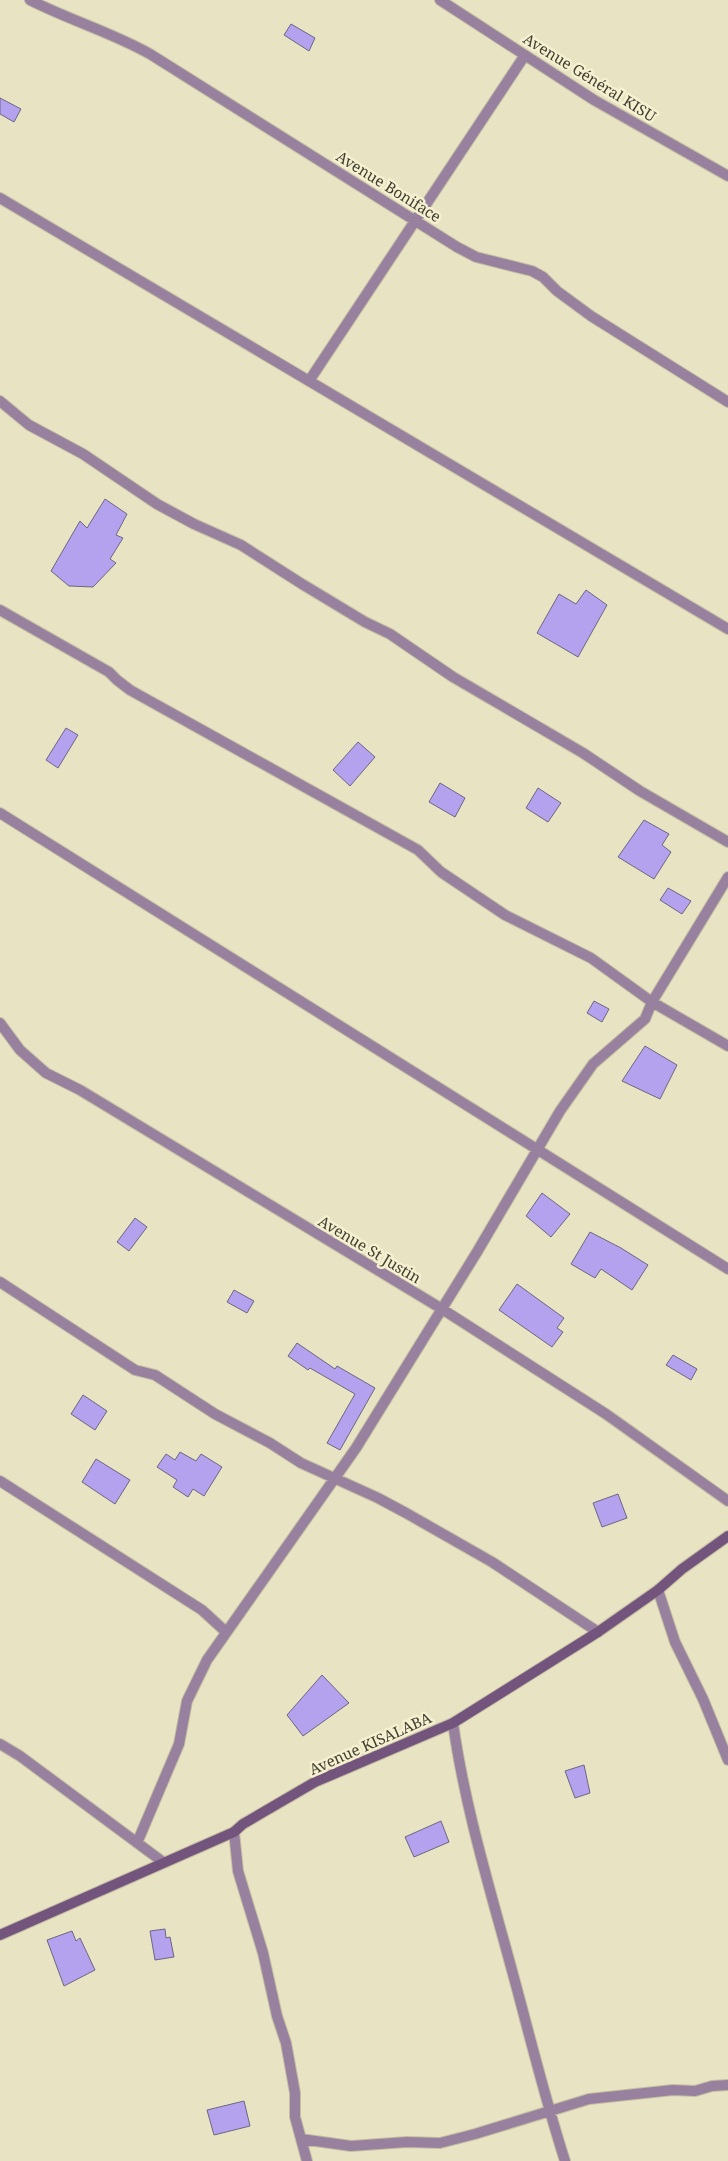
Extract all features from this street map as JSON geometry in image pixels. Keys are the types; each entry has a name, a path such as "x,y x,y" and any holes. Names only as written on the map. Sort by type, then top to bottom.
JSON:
{"street":[{"name":"Avenue Boniface","path":"30,0 53,12 128,42 150,54 476,257 532,271 543,277 557,291 591,316 728,402"},
{"name":"Avenue Général KISU","path":"440,0 594,100 728,176"},
{"path":"309,381 525,55"},
{"path":"0,198 728,630"},
{"path":"0,400 29,425 83,454 157,504 194,524 241,545 365,622 390,634 453,677 582,753 640,791 728,842"},
{"path":"0,610 110,672 130,690 418,850 441,872 505,915 591,958 652,1002 728,1046"},
{"path":"0,813 538,1148 728,1269"},
{"path":"137,1843 179,1744 187,1701 207,1660 356,1448 442,1309 560,1111 593,1064 645,1019 652,1002 728,877"},
{"name":"Avenue St Justin","path":"0,1023 20,1050 46,1073 80,1090 442,1309 606,1414 728,1501"},
{"path":"0,1282 135,1370 154,1375 215,1414 270,1443 300,1463 378,1498 492,1562 598,1632"},
{"path":"0,1481 202,1610 226,1632"},
{"name":"Avenue KISALABA","path":"0,1935 234,1832 243,1824 315,1782 453,1723 598,1632 658,1590 728,1536"},
{"path":"658,1590 675,1642 703,1699 728,1760"},
{"path":"453,1723 458,1757 488,1887 549,2112 565,2161"},
{"path":"0,1744 27,1761 163,1862"},
{"path":"234,1832 238,1871 263,1953 277,2016 286,2043 295,2093 295,2117 307,2161"},
{"path":"301,2139 351,2146 408,2142 440,2143 589,2100 673,2090 695,2091 712,2086 728,2085"}],"building":[{"path":"291,24 315,38 309,51 284,35"},
{"path":"0,98 21,109 14,122 0,114"},
{"path":"105,499 127,514 116,535 123,538 110,559 116,563 93,587 69,586 51,571 80,521 87,528"},
{"path":"586,590 607,605 578,657 537,633 559,594 576,604"},
{"path":"66,728 78,735 58,768 46,760"},
{"path":"358,742 375,757 350,786 333,770"},
{"path":"440,783 465,798 455,817 429,802"},
{"path":"538,788 561,803 548,822 526,808"},
{"path":"644,820 669,834 662,845 671,852 654,879 618,857"},
{"path":"668,888 691,901 682,914 660,900"},
{"path":"594,1001 609,1009 602,1022 587,1013"},
{"path":"645,1046 677,1065 660,1099 622,1081"},
{"path":"542,1193 570,1214 551,1237 526,1216"},
{"path":"135,1218 147,1227 129,1251 117,1242"},
{"path":"590,1232 648,1265 632,1290 601,1269 595,1278 571,1264"},
{"path":"517,1284 564,1318 557,1328 563,1332 552,1347 499,1310"},
{"path":"234,1290 254,1301 247,1313 227,1302"},
{"path":"297,1343 335,1369 337,1366 375,1388 340,1450 327,1443 355,1394 310,1368 308,1370 288,1356"},
{"path":"673,1355 697,1369 691,1380 666,1365"},
{"path":"83,1395 107,1411 95,1430 71,1414"},
{"path":"180,1452 196,1461 201,1454 222,1467 204,1496 193,1489 188,1497 173,1487 177,1480 157,1467 166,1454 175,1460"},
{"path":"96,1459 130,1480 115,1504 82,1482"},
{"path":"618,1494 627,1518 602,1527 593,1503"},
{"path":"322,1675 349,1703 303,1736 287,1715"},
{"path":"584,1765 590,1793 575,1798 565,1771"},
{"path":"441,1821 449,1842 414,1857 405,1837"},
{"path":"165,1929 166,1938 170,1937 174,1957 155,1960 150,1931"},
{"path":"72,1931 76,1941 80,1938 95,1970 64,1986 47,1940"},
{"path":"244,2101 250,2126 214,2135 207,2110"}]}
